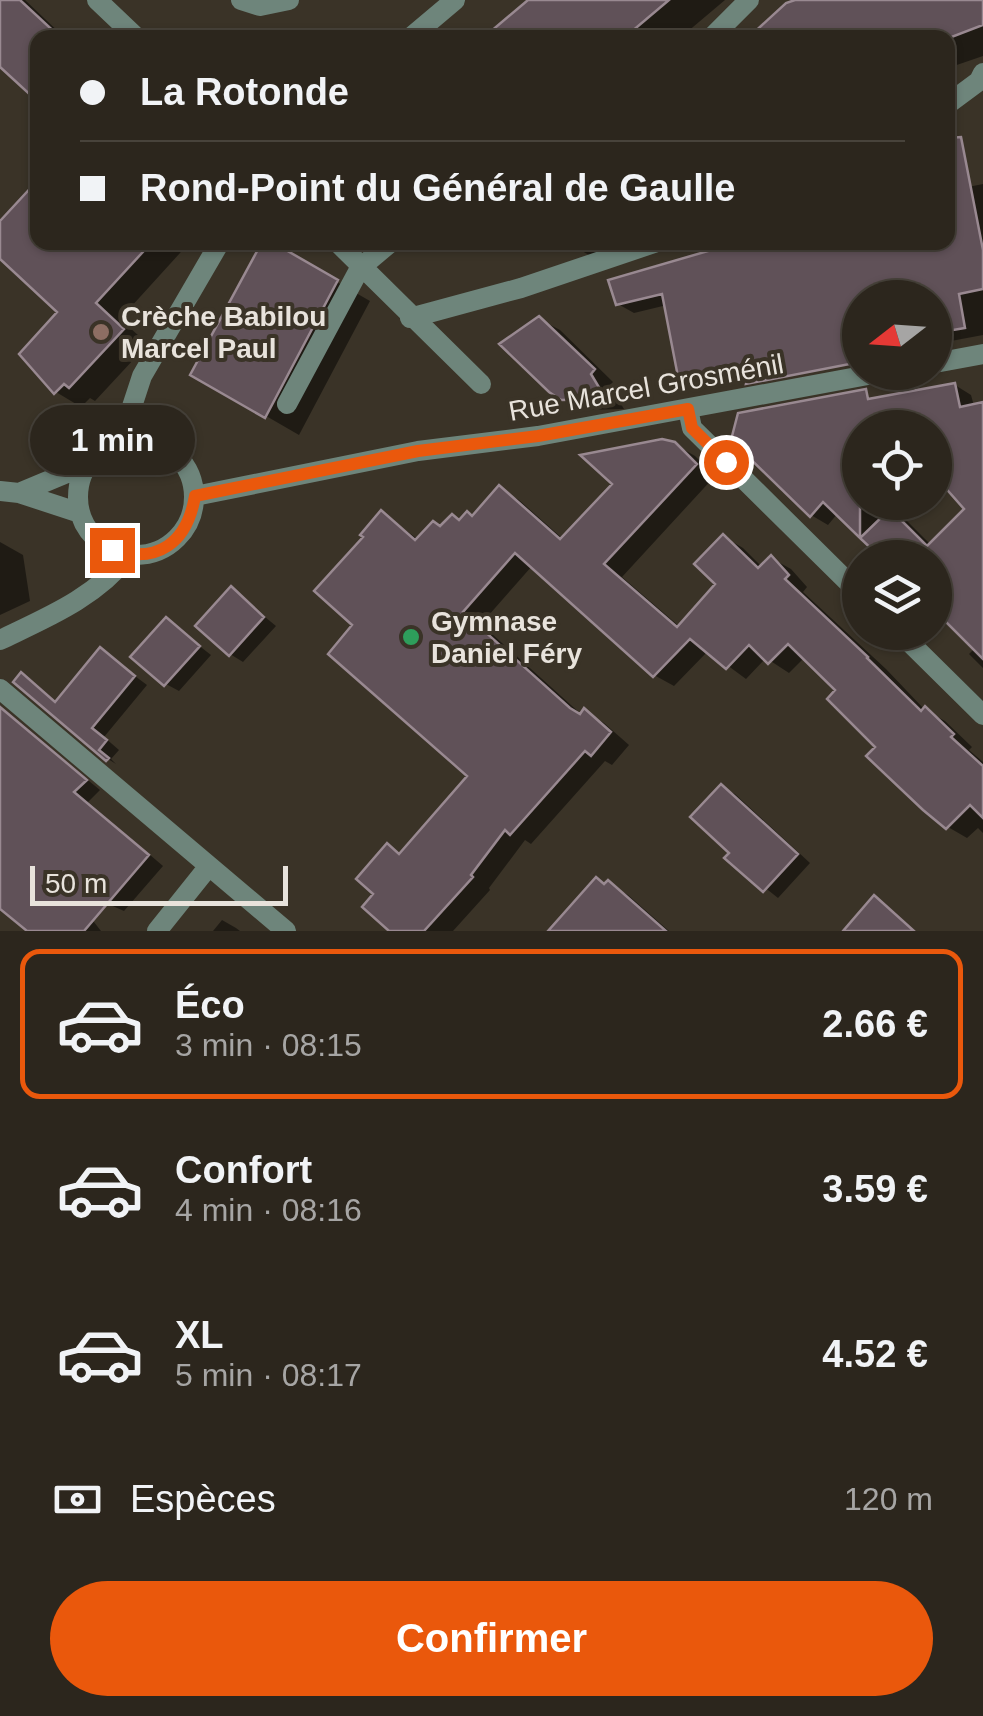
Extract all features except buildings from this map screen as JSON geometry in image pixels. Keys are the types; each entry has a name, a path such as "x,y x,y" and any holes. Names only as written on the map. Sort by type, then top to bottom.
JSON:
{"street":[{"path":"96,0 128,30"},
{"path":"241,0 260,6 289,0"},
{"path":"419,30 455,0"},
{"path":"719,30 748,0"},
{"path":"955,99 980,80 983,73"},
{"path":"120,440 142,376 215,250"},
{"path":"344,250 481,384"},
{"path":"286,404 360,268 381,250"},
{"path":"410,318 520,288 632,250"},
{"path":"952,360 983,354"},
{"name":"Rue Marcel Grosménil","path":"195,496 418,451 538,436 842,380"},
{"path":"688,409 692,428 842,576"},
{"path":"10,492 86,465 104,447 120,440 146,439 171,450 192,478 192,515 183,533 150,554 129,556 96,540 80,513 78,493 86,465"},
{"path":"10,492 80,513"},
{"path":"0,640 76,604 116,572 129,556"},
{"path":"917,650 983,715"},
{"path":"0,690 286,931"},
{"path":"157,931 209,866"}],"place":[{"name":"Crèche Babilou Marcel Paul","path":"101,332"},
{"name":"Gymnase Daniel Féry","path":"411,637"}],"route":[{"path":"112,550 129,556 150,554 168,546 183,533 192,515 195,496 418,451 538,436 688,409 692,428 726,462"}]}
